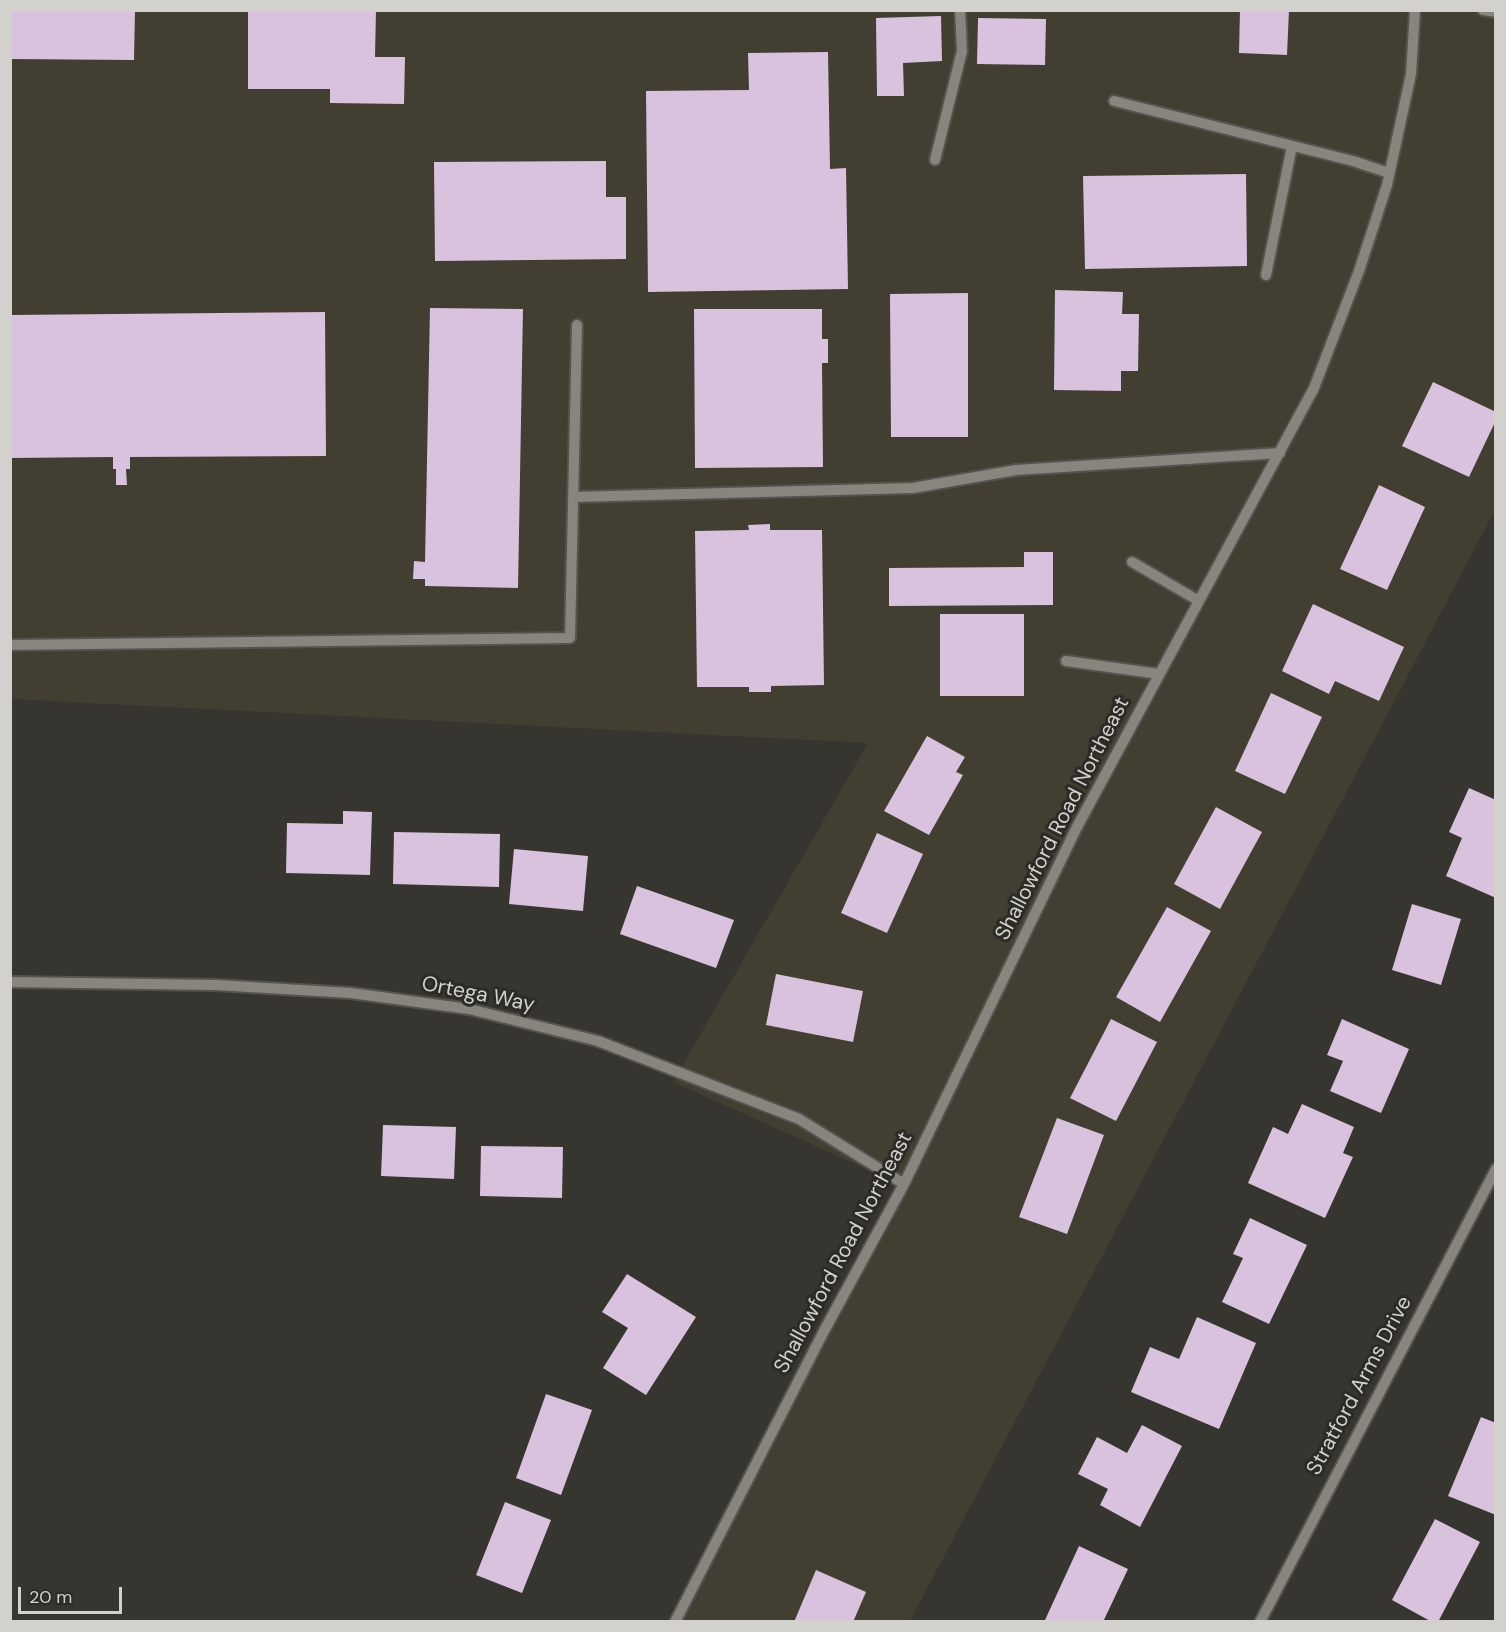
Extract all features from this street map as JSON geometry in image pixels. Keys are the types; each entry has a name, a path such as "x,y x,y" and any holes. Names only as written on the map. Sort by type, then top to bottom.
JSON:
{"street":[{"path":"935,159 962,51 960,10"},
{"name":"Shallowford Road Northeast","path":"675,1622 824,1331 904,1184 1077,827 1314,388 1359,271 1389,173 1411,74 1415,10"},
{"path":"1483,10 1496,12"},
{"path":"1114,101 1353,161 1389,173"},
{"path":"1266,275 1292,146"},
{"path":"10,645 570,638 577,325"},
{"path":"573,497 913,488 1017,470 1280,453"},
{"path":"1132,562 1199,601"},
{"path":"1066,661 1159,675"},
{"name":"Ortega Way","path":"10,982 227,986 351,993 469,1009 598,1041 799,1119 904,1184"},
{"name":"Stratford Arms Drive","path":"1260,1622 1496,1169"}],"shaded area":[{"path":"10,11 1495,11 1495,510 910,1621 681,1621 904,1186 673,1082 868,743 11,699"}],"building":[{"path":"10,10 135,10 134,60 10,59"},
{"path":"248,10 376,10 375,57 405,57 404,104 330,103 330,89 248,89"},
{"path":"1240,10 1289,10 1287,55 1239,53"},
{"path":"941,16 942,61 903,63 904,96 877,96 876,18"},
{"path":"978,18 1046,19 1045,65 977,64"},
{"path":"828,52 830,169 846,168 848,289 648,292 646,91 749,90 748,53"},
{"path":"606,161 606,197 626,197 626,259 435,261 434,162"},
{"path":"1246,174 1247,266 1085,269 1083,176"},
{"path":"1055,290 1123,292 1122,314 1139,314 1138,371 1121,371 1121,391 1054,390"},
{"path":"968,293 968,437 891,437 890,294"},
{"path":"430,308 523,309 518,588 425,586 425,579 413,579 414,561 425,562"},
{"path":"694,309 822,309 822,339 828,339 828,363 822,363 823,467 695,468"},
{"path":"325,312 326,456 130,457 130,469 126,469 127,485 116,485 113,457 10,458 10,315"},
{"path":"1433,382 1496,412 1496,420 1469,477 1402,446"},
{"path":"1379,485 1425,507 1387,590 1340,569"},
{"path":"770,524 770,530 822,530 824,685 771,686 771,692 749,692 749,687 697,687 695,531 749,530 748,525"},
{"path":"1024,552 1053,552 1053,605 889,606 889,568 1024,567"},
{"path":"1313,604 1404,647 1379,701 1335,681 1329,694 1282,671"},
{"path":"940,614 1024,614 1024,696 940,696"},
{"path":"1271,693 1322,717 1285,794 1235,771"},
{"path":"927,736 965,757 956,772 963,775 929,835 884,811"},
{"path":"1469,788 1496,800 1496,898 1446,876 1462,838 1449,832"},
{"path":"1216,807 1262,832 1220,909 1174,884"},
{"path":"343,811 372,812 370,875 286,873 287,823 343,824"},
{"path":"394,832 500,834 499,887 393,884"},
{"path":"877,833 923,854 887,933 841,913"},
{"path":"514,849 588,856 583,911 509,904"},
{"path":"637,886 734,920 716,968 620,934"},
{"path":"1412,904 1461,919 1441,985 1392,970"},
{"path":"1167,907 1211,931 1160,1022 1116,997"},
{"path":"776,974 863,991 853,1042 766,1025"},
{"path":"1111,1019 1157,1042 1116,1121 1070,1098"},
{"path":"1342,1019 1409,1049 1381,1113 1330,1091 1343,1061 1327,1055"},
{"path":"1302,1104 1354,1127 1343,1153 1353,1157 1325,1218 1248,1183 1273,1127 1288,1134"},
{"path":"1057,1118 1104,1135 1067,1234 1019,1217"},
{"path":"383,1125 456,1127 454,1179 381,1176"},
{"path":"481,1146 563,1147 562,1198 480,1196"},
{"path":"1250,1218 1307,1245 1269,1324 1222,1302 1243,1258 1233,1254"},
{"path":"627,1274 696,1317 646,1395 603,1368 628,1328 602,1312"},
{"path":"1197,1317 1256,1343 1219,1429 1131,1392 1150,1347 1179,1359"},
{"path":"546,1394 592,1410 561,1495 516,1478"},
{"path":"1481,1417 1496,1423 1496,1515 1448,1496"},
{"path":"1142,1425 1182,1446 1140,1527 1100,1505 1108,1489 1078,1474 1097,1437 1127,1453"},
{"path":"505,1502 551,1520 522,1593 476,1575"},
{"path":"1435,1519 1480,1542 1438,1622 1432,1622 1392,1600"},
{"path":"1079,1546 1128,1569 1103,1622 1049,1622 1045,1620"},
{"path":"816,1570 866,1592 853,1622 794,1622"}]}
